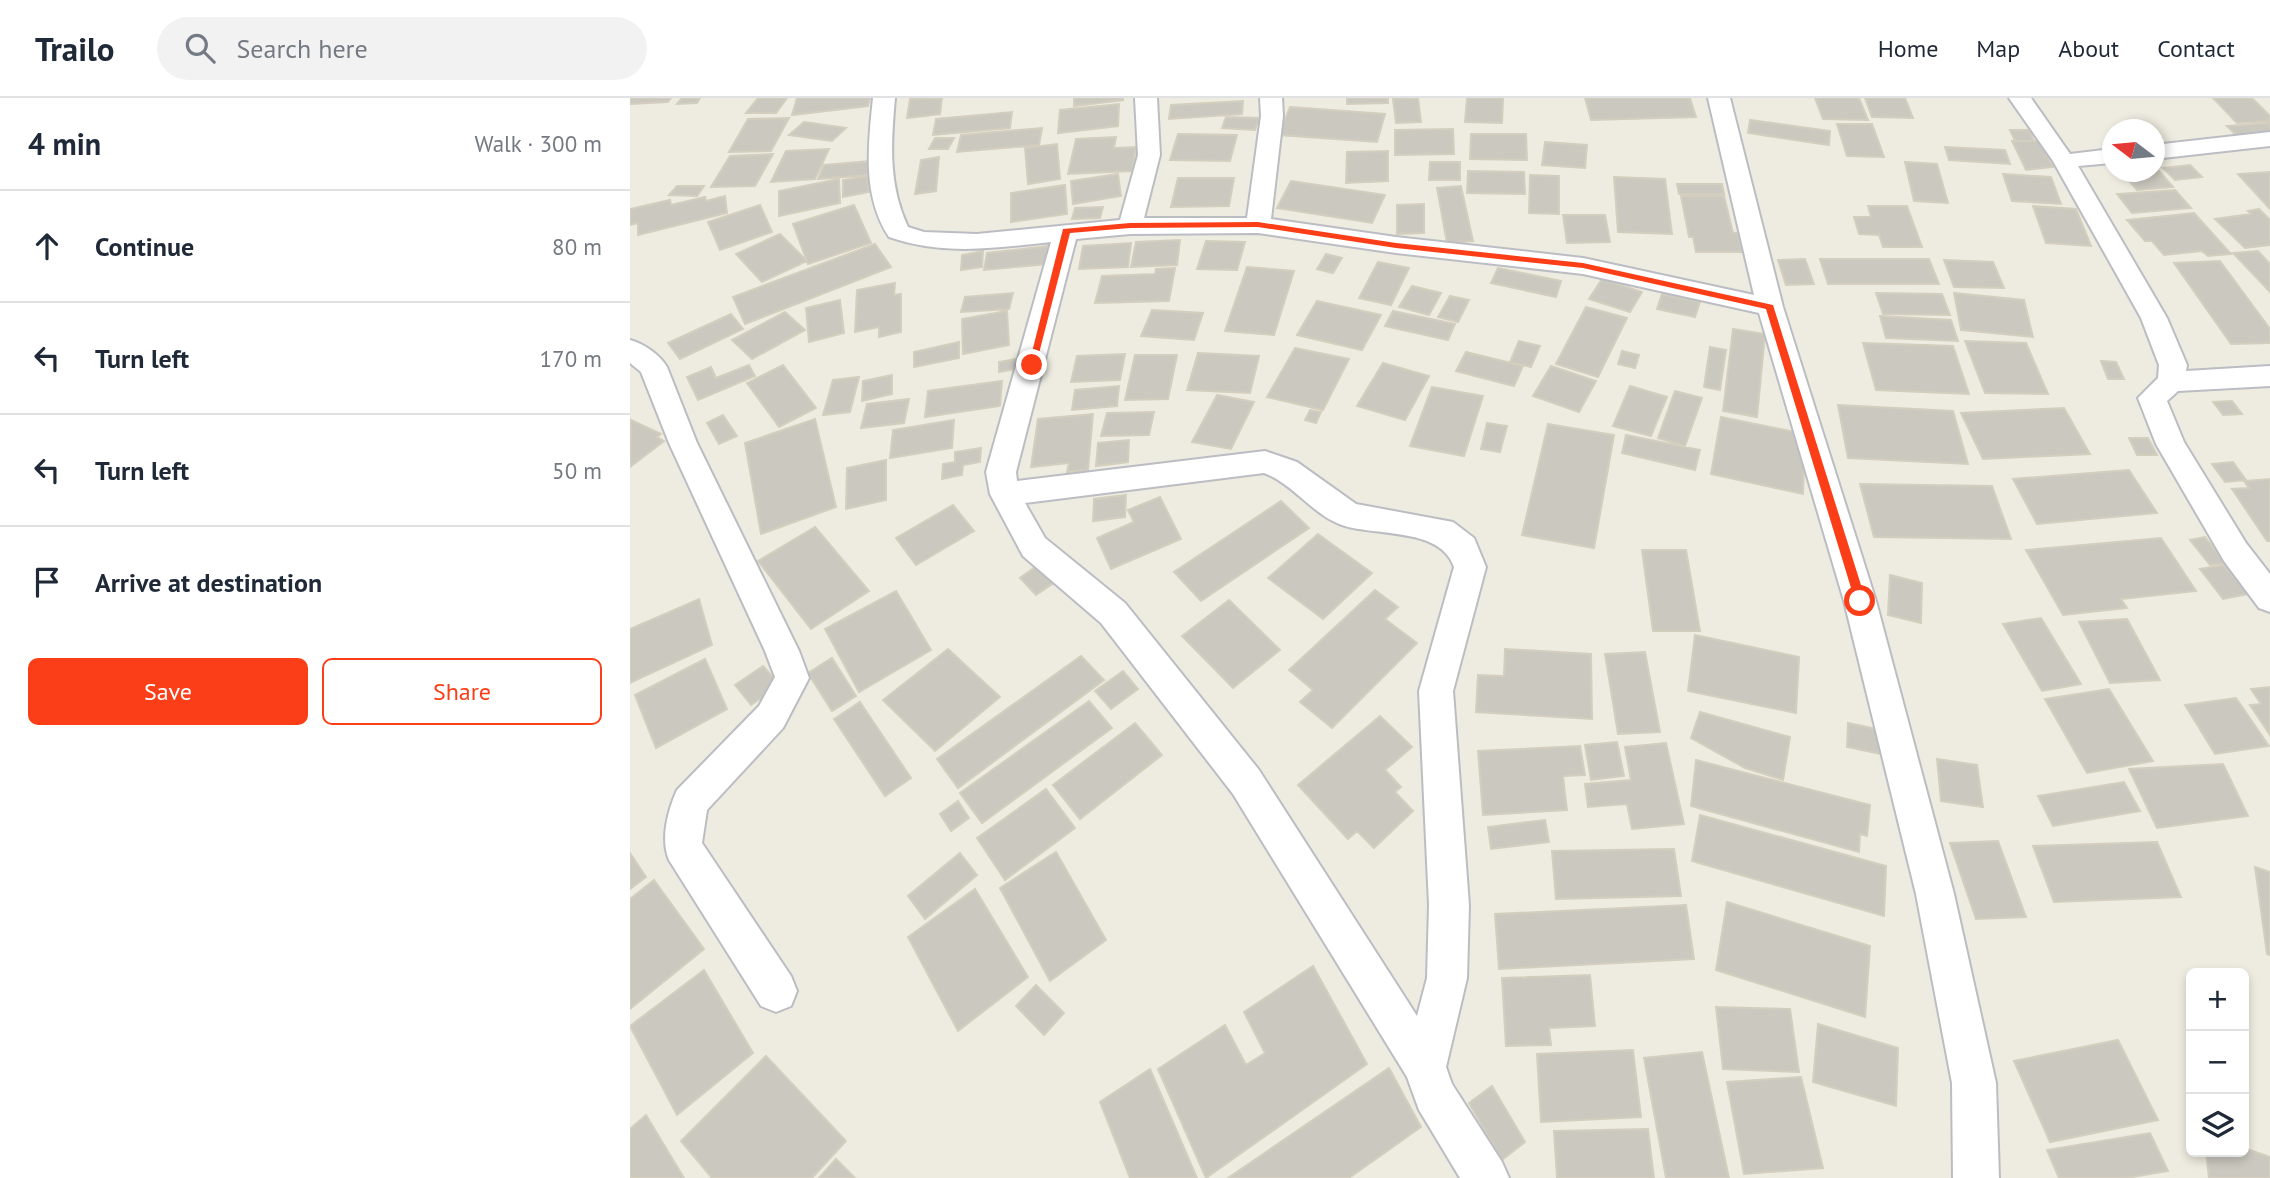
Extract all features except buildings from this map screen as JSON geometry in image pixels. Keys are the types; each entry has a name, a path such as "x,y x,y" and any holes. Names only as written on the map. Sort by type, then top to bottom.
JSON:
{"street":[{"path":"884,98 878,158 886,209 898,232 922,240 977,242 1130,226 1258,225 1396,245 1583,265 1770,307"},
{"path":"1130,226 1149,155 1146,98"},
{"path":"1258,225 1272,116 1271,98"},
{"path":"1719,98 1770,307 1860,601 1935,894 1974,1083 1976,1178"},
{"path":"2020,98 2064,161 2154,318 2173,365 2171,382"},
{"path":"2165,151 2270,139"},
{"path":"2064,161 2102,157"},
{"path":"1066,231 1001,472 1004,494 1034,547 1113,613 1246,782 1426,1067 1434,1095 1486,1178"},
{"path":"630,349 653,367 683,443 782,651 792,678 771,717 690,803 682,847 776,991"},
{"path":"2270,376 2171,382 2152,398 2161,422 2235,552 2270,598"},
{"path":"1004,494 1265,462 1287,470 1348,515 1442,531 1463,547 1470,567 1436,691 1448,905 1447,978 1426,1067"}],"route":[{"path":"1032,365 1066,231 1130,226 1258,225 1396,245 1583,265 1770,307 1860,601"}]}
